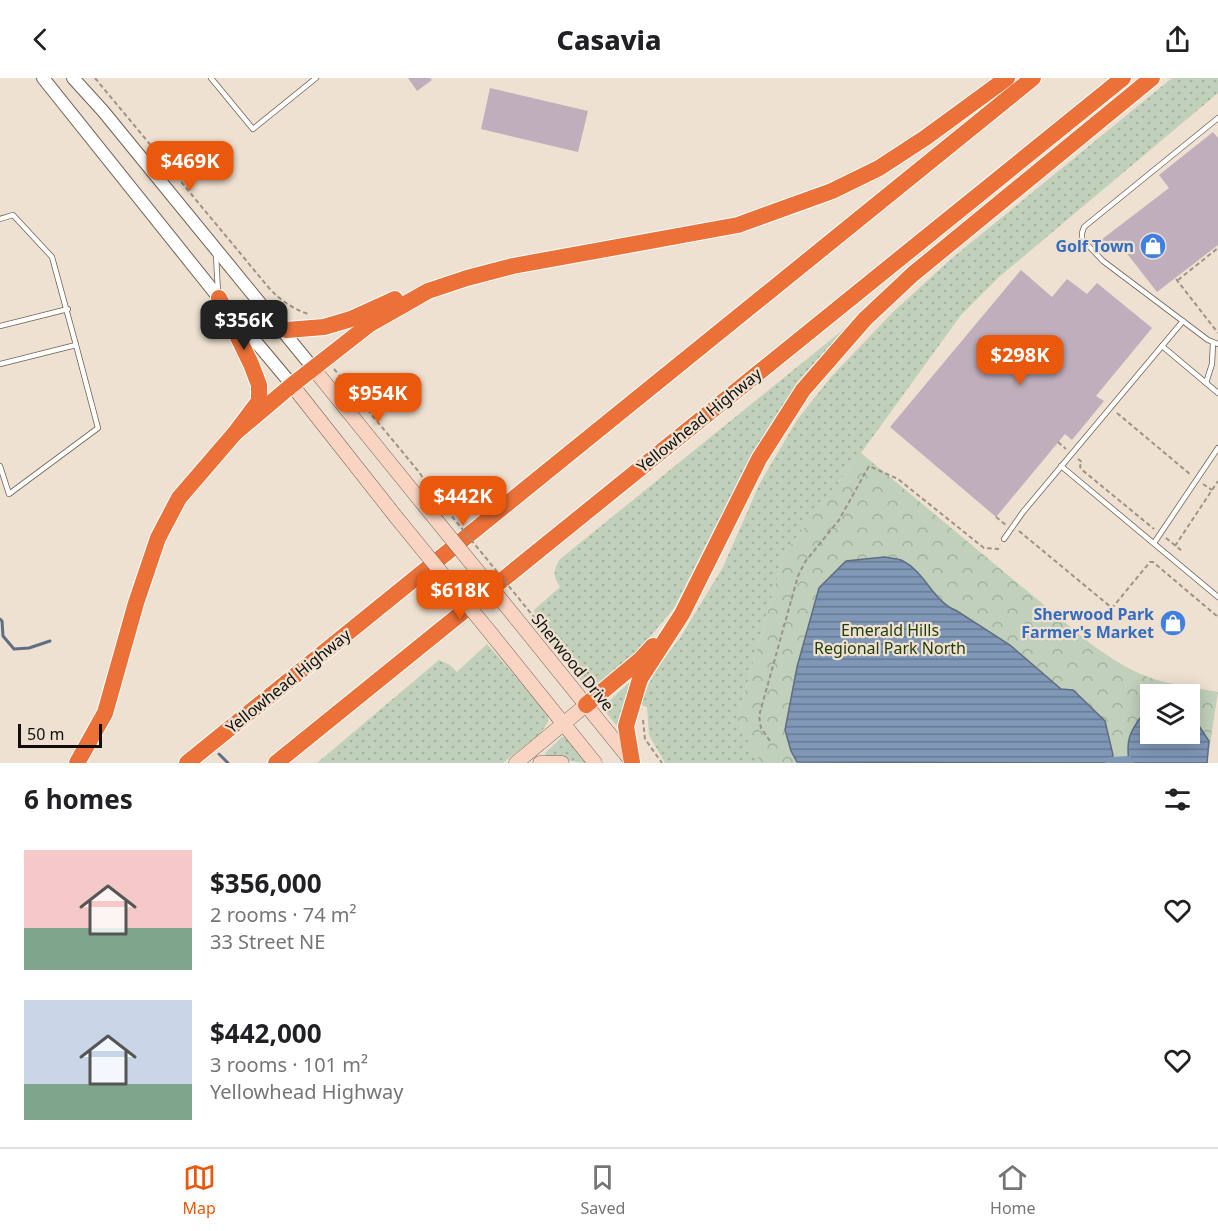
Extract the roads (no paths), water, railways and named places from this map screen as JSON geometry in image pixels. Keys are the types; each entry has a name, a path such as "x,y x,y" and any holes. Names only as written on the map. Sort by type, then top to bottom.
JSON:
{"highway":[{"path":"235,433 370,324 428,291 513,266 738,225 821,195 879,168 925,138 1007,78"},
{"name":"Yellowhead Highway","path":"187,763 1033,78"},
{"name":"Yellowhead Highway","path":"276,763 1123,78"},
{"path":"632,763 626,726 640,679 682,615 759,459 803,390 866,319 913,274 1152,78"},
{"path":"282,328 287,330 324,327 351,319 411,292 428,291"},
{"path":"77,763 105,714 136,603 158,538 179,498 259,402 259,385 219,298"},
{"path":"586,705 640,660 682,615"}],"main road":[{"name":"Sherwood Drive","path":"313,368 632,763"},
{"path":"292,385 595,763"},
{"path":"516,763 586,705"},
{"path":"540,763 562,763"}],"street":[{"path":"43,78 219,298 292,385"},
{"path":"73,78 216,247 313,368"}],"lane":[{"path":"211,78 253,129 316,78"},
{"path":"1206,383 1216,343 1103,261 1082,239 1082,233 1084,227 1218,118"},
{"path":"0,219 13,215 52,257 68,309 98,428 9,494 0,466"},
{"path":"216,247 219,298"},
{"path":"0,326 68,309"},
{"path":"1004,540 1023,512 1183,321"},
{"path":"0,364 76,345"},
{"path":"1162,346 1218,393"},
{"path":"1154,543 1218,448"},
{"path":"1061,466 1218,597"}],"water":[{"path":"884,557 901,560 911,566 949,607 1010,645 1061,689 1073,690 1105,721 1113,755 1111,763 797,762 785,730 797,667 819,588 846,561"},
{"path":"1140,718 1140,744 1200,744 1200,728 1209,741 1207,763 1129,763 1128,748 1134,726"}],"waterway":[{"path":"0,619 3,636 14,649 29,648 50,641"},
{"path":"219,754 228,763"},
{"path":"1111,763 1128,762"}],"place":[{"name":"Golf Town","path":"1153,246"},
{"name":"Sherwood Park Farmer's Market","path":"1173,623"}],"park label":[{"name":"Emerald Hills Regional Park North","path":"890,639"}]}
